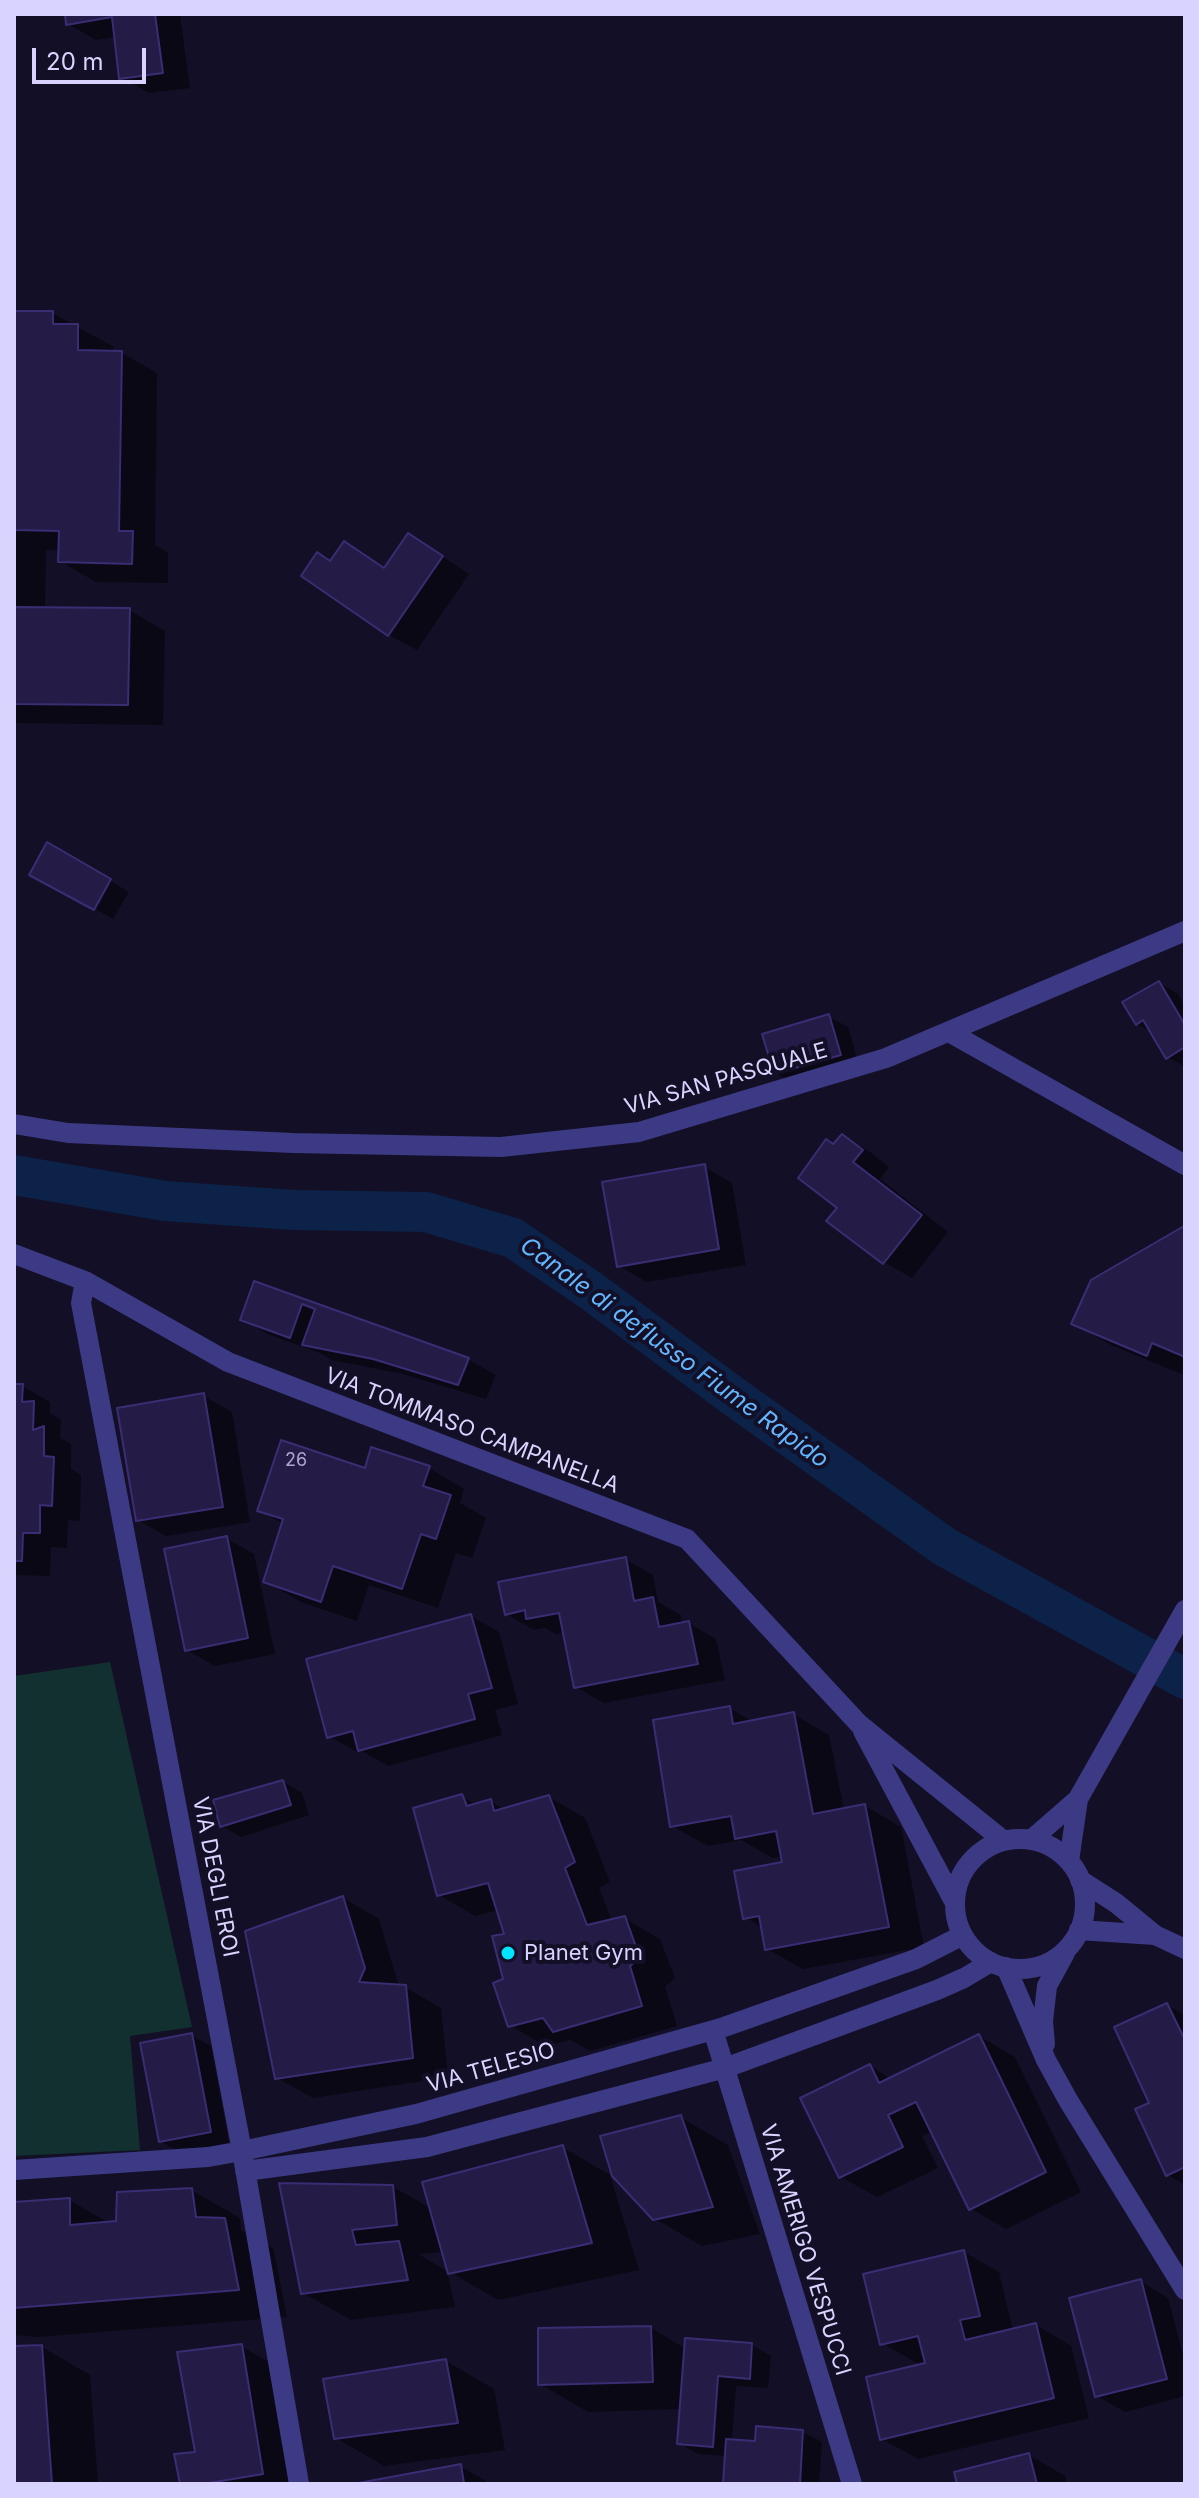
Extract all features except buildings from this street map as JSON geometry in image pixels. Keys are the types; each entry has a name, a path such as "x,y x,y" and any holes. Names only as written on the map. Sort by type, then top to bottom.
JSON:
{"street":[{"name":"VIA SAN PASQUALE","path":"14,1124 83,1133 293,1143 501,1147 639,1132 886,1058 1185,931"},
{"path":"949,1032 1185,1165"},
{"name":"VIA TOMMASO CAMPANELLA","path":"14,1254 85,1281 228,1362 687,1539 859,1724 1004,1841"},
{"name":"VIA DEGLI EROI","path":"85,1281 81,1303 244,2161 299,2484"},
{"path":"1031,1840 1078,1799 1185,1610"},
{"name":"VIA TOMMASO CAMPANELLA","path":"859,1724 955,1903"},
{"path":"1069,1861 1078,1799"},
{"path":"1046,2060 1043,2021 1047,1986 1079,1930 1085,1897 1080,1880 1069,1861 1051,1847 1031,1840 1004,1841 985,1849 969,1863 958,1882 955,1903 957,1920 973,1949 998,1965 1028,1968 1049,1962 1067,1948"},
{"path":"1080,1880 1116,1903 1155,1935 1185,1949"},
{"path":"1079,1930 1155,1935"},
{"name":"VIA TELESIO","path":"244,2161 713,2030 916,1959 963,1935"},
{"path":"998,1965 1076,2114 1185,2290"},
{"name":"VIA TELESIO","path":"14,2170 208,2157 244,2161 427,2147 725,2068 998,1965"},
{"name":"VIA AMERIGO VESPUCCI","path":"713,2030 852,2484"}],"green space":[{"path":"110,1662 192,2027 130,2036 140,2150 14,2156 14,1676"}],"waterway":[{"name":"Canale di deflusso Fiume Rapido","path":"14,1175 165,1201 294,1210 426,1212 513,1238 590,1290 945,1547 1185,1679"}],"place":[{"name":"Planet Gym","path":"508,1953"}]}
